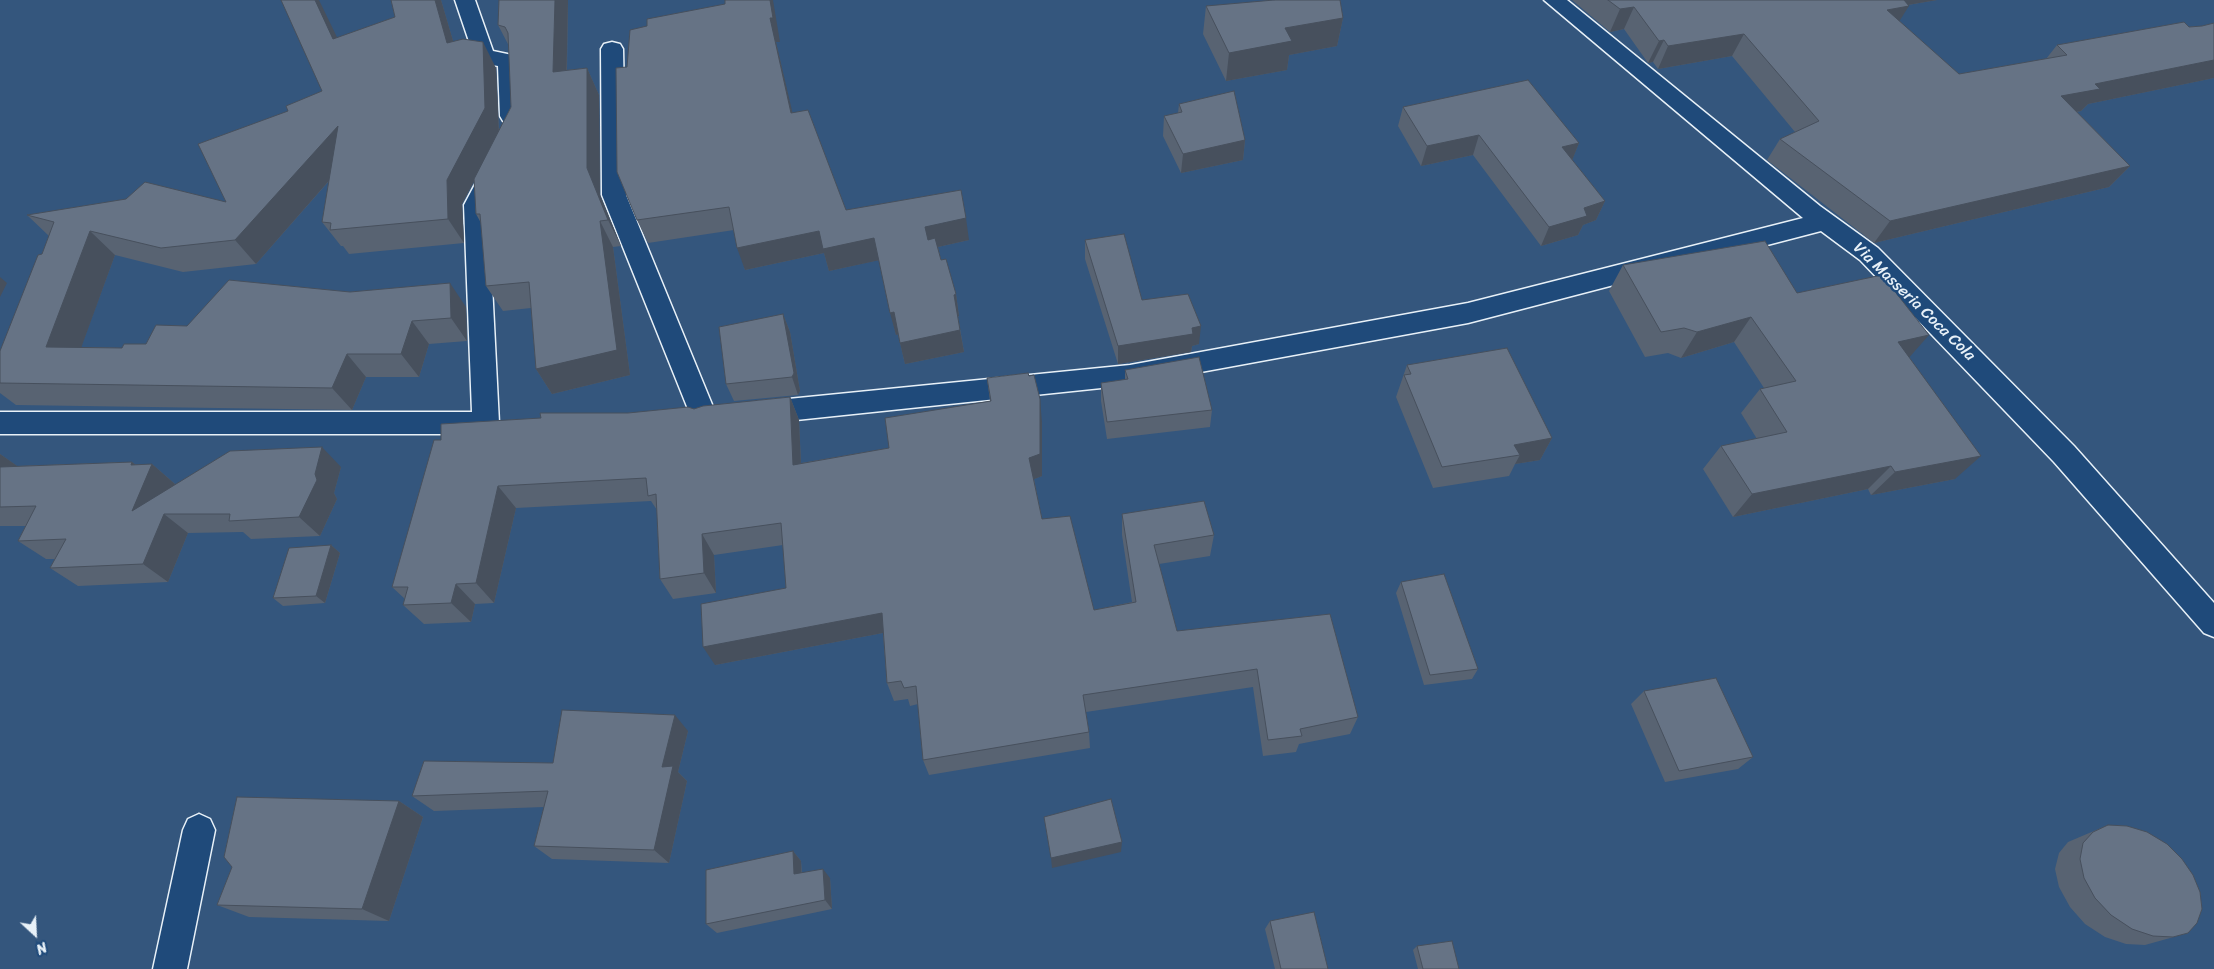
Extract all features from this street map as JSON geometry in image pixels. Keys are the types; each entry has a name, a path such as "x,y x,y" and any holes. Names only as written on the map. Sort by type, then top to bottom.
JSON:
{"street":[{"path":"465,0 484,56 509,61 512,134"},
{"name":"Via Masseria Coca Cola","path":"1554,0 1825,221 1869,254 2064,454 2214,624"},
{"path":"612,49 614,195 721,417"},
{"path":"0,423 496,423 476,205 498,160"},
{"path":"677,421 1130,375 1468,313 1825,221"},
{"path":"170,969 200,830"}],"building":[{"path":"281,0 315,0 333,39 395,17 391,0 435,0 447,43 463,39 483,42 485,108 447,180 448,219 330,230 331,223 322,222 338,126 235,240 161,248 90,231 46,347 122,348 124,344 146,344 156,325 187,326 229,280 350,292 450,283 451,318 412,321 401,354 347,354 332,388 0,383 0,351 38,255 42,254 54,222 27,215 126,199 145,182 226,202 198,144 288,111 286,106 322,91"},
{"path":"499,0 555,0 553,72 587,68 587,168 608,220 600,221 617,350 536,369 529,282 486,286 480,214 476,214 474,179 511,107 508,33 505,27 498,25"},
{"path":"725,0 770,0 773,18 770,18 791,113 808,110 846,210 961,190 966,218 925,227 928,240 935,238 941,260 946,259 956,294 954,295 960,330 900,343 894,312 890,313 874,238 823,249 819,231 737,248 729,207 637,220 617,172 616,68 627,67 630,30 647,26 647,19 725,4"},
{"path":"1274,0 1340,0 1343,18 1285,28 1292,41 1229,53 1206,6"},
{"path":"1608,0 1904,0 1909,6 1887,10 1959,74 2067,55 2057,45 2184,22 2189,27 2214,23 2214,60 2095,84 2100,89 2061,96 2130,166 1890,221 1780,139 1819,121 1744,34 1668,46 1664,40 1659,41 1634,7 1620,9"},
{"path":"1528,80 1579,143 1562,147 1605,201 1584,208 1587,216 1549,227 1479,135 1427,146 1403,107"},
{"path":"1234,91 1245,140 1183,154 1164,116 1182,112 1179,104"},
{"path":"1124,234 1142,300 1188,294 1201,326 1192,328 1193,334 1118,346 1085,240"},
{"path":"1765,241 1797,293 1882,275 1929,335 1898,342 1981,456 1895,472 1891,466 1752,494 1721,446 1787,432 1760,389 1796,381 1751,317 1697,332 1684,328 1661,332 1623,265"},
{"path":"783,314 794,373 792,377 726,384 719,327"},
{"path":"1507,348 1552,438 1514,445 1520,455 1442,467 1404,375 1411,374 1407,365"},
{"path":"1199,357 1212,410 1107,422 1101,383 1128,379 1125,370"},
{"path":"1028,373 1029,376 1034,375 1040,399 1040,454 1029,458 1042,519 1070,516 1094,610 1136,602 1122,514 1204,501 1214,535 1154,545 1177,631 1330,614 1358,717 1300,729 1302,736 1268,740 1257,669 1083,695 1089,732 923,760 916,686 904,688 901,681 887,683 882,613 703,647 701,604 786,588 781,523 702,534 704,573 660,579 656,494 648,496 646,478 498,486 476,583 456,584 451,603 403,605 408,587 392,587 434,440 441,440 441,424 541,418 540,413 628,413 688,407 694,409 703,406 790,397 793,465 889,448 885,418 991,401 987,378"},
{"path":"322,447 315,474 317,480 299,517 229,521 230,514 164,514 143,564 50,568 66,539 18,541 36,506 0,507 0,467 132,462 131,465 152,464 132,511 230,451"},
{"path":"331,545 316,596 273,598 289,548"},
{"path":"1444,574 1478,669 1430,675 1401,582"},
{"path":"1716,678 1753,757 1679,771 1644,691"},
{"path":"562,710 675,715 662,767 673,766 654,850 534,846 548,791 412,796 424,761 553,763"},
{"path":"237,797 399,801 362,909 217,905 232,867 224,857"},
{"path":"1111,799 1122,842 1051,858 1044,817"},
{"path":"2108,825 2127,826 2147,832 2167,844 2182,859 2193,875 2200,892 2202,909 2197,923 2188,933 2173,937 2153,936 2132,929 2111,915 2095,898 2084,878 2080,859 2083,843 2093,832"},
{"path":"793,851 794,874 823,869 825,900 706,924 706,870"},
{"path":"1314,912 1328,969 1281,969 1270,921"},
{"path":"1452,941 1459,969 1423,969 1417,946"}]}
